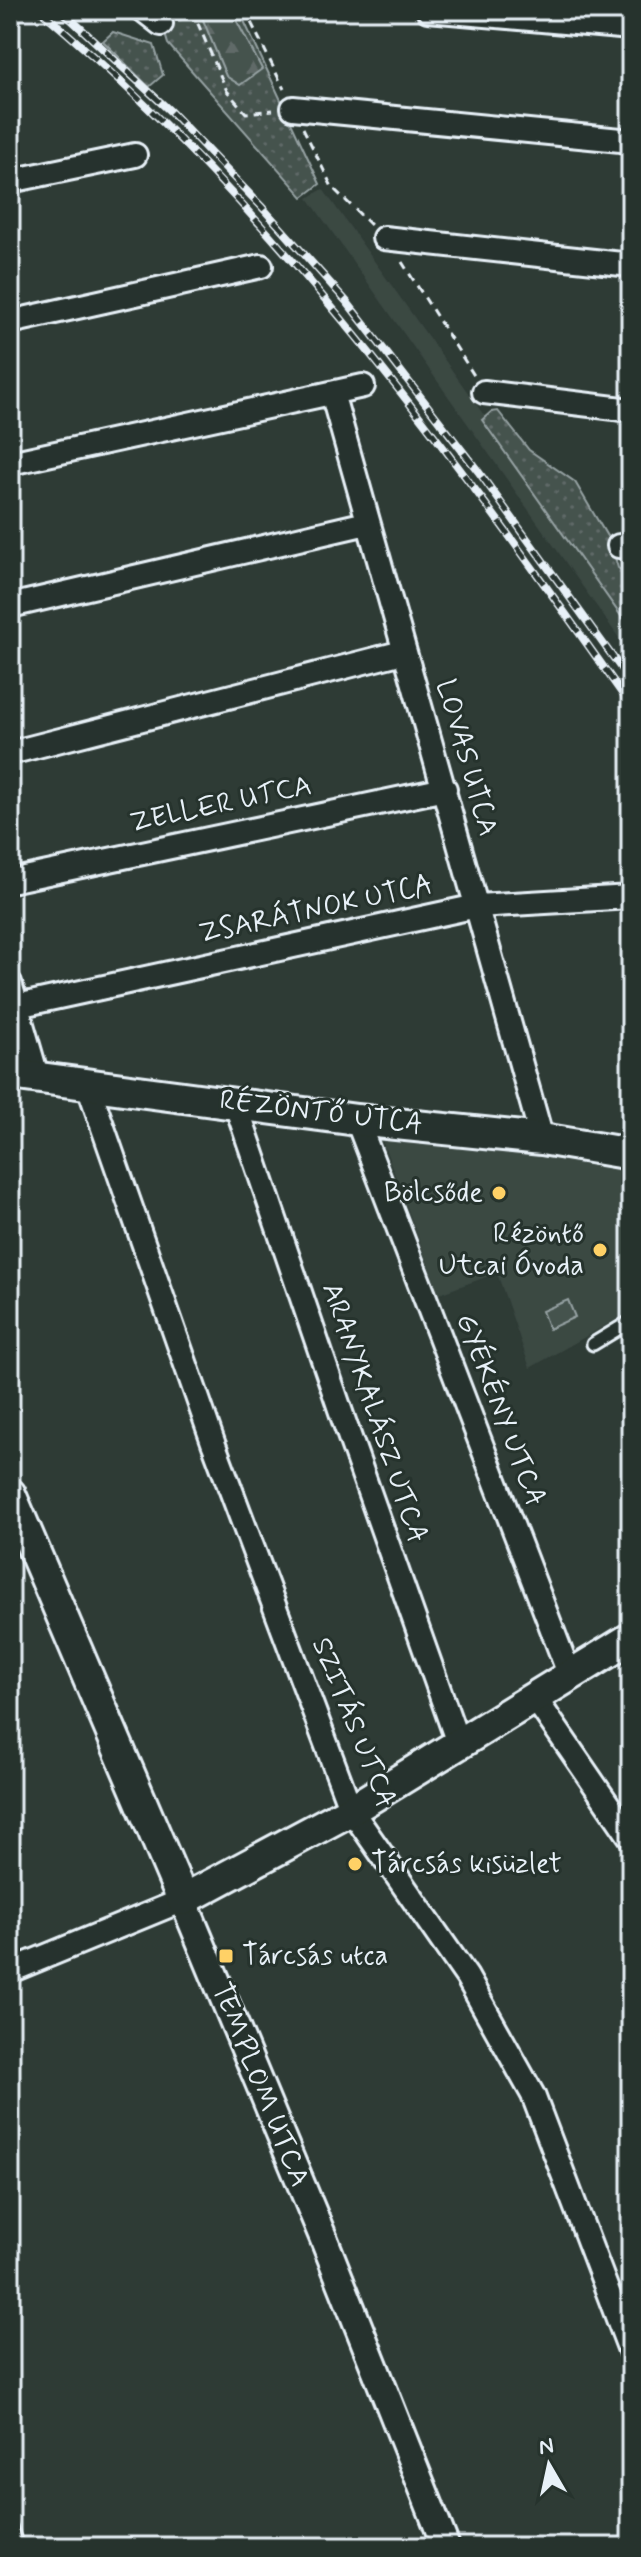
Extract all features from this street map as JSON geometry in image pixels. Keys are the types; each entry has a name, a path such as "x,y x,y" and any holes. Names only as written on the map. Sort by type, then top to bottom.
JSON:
{"main road":[{"name":"RÉZÖNTŐ UTCA","path":"24,1075 357,1120 542,1139 631,1154"},
{"name":"TEMPLOM UTCA","path":"10,1494 183,1900"},
{"path":"183,1900 351,1810 631,1638"}],"street":[{"path":"428,10 631,28"},
{"path":"293,108 631,141"},
{"path":"10,181 135,155"},
{"path":"384,238 631,265"},
{"path":"10,322 261,266"},
{"path":"10,463 363,386"},
{"path":"484,392 631,410"},
{"name":"LOVAS UTCA","path":"332,393 542,1139"},
{"path":"10,606 367,523"},
{"path":"10,753 403,652"},
{"name":"ZELLER UTCA","path":"10,881 445,789"},
{"name":"ZSARÁTNOK UTCA","path":"17,1006 477,906 631,897"},
{"path":"10,983 17,1006 24,1075"},
{"name":"SZITÁS UTCA","path":"87,1082 214,1445 351,1810 467,1977 533,2095 631,2353"},
{"name":"ARANYKALÁSZ UTCA","path":"235,1102 458,1743"},
{"name":"GYÉKÉNY UTCA","path":"357,1120 570,1676"},
{"path":"535,1698 631,1838"},
{"path":"10,1971 183,1900"},
{"name":"TEMPLOM UTCA","path":"183,1900 323,2237 446,2547"}],"lane":[{"path":"593,1344 631,1321"},
{"path":"10,2526 17,2547"}],"path":[{"path":"192,10 227,91 246,113 293,108"},
{"path":"245,10 332,187 384,238 415,280 484,392"}],"shaded area":[{"path":"323,189 631,622 631,655 308,198"},
{"path":"380,1135 621,1167 624,1212 631,1224 631,1311 530,1368 497,1273 439,1294"}],"green space":[{"path":"158,10 239,10 320,184 303,197 168,44"},
{"path":"199,10 231,10 262,69 240,85 226,76"},
{"path":"113,32 154,45 163,75 149,87 103,41"},
{"path":"498,411 529,450 575,482 611,543 618,568 631,577 631,630 482,420 491,412"},
{"path":"568,1300 575,1317 549,1329 542,1311"}],"railway":[{"path":"40,10 126,86 207,167 358,338 429,428 631,706"},
{"path":"61,10 170,111 347,302 478,471 631,682"}],"place":[{"name":"Bölcsőde","path":"499,1193"},
{"name":"Rézöntő Utcai Óvoda","path":"600,1250"},
{"name":"Tárcsás kisüzlet","path":"355,1864"},
{"name":"Tárcsás utca","path":"226,1956"}]}
